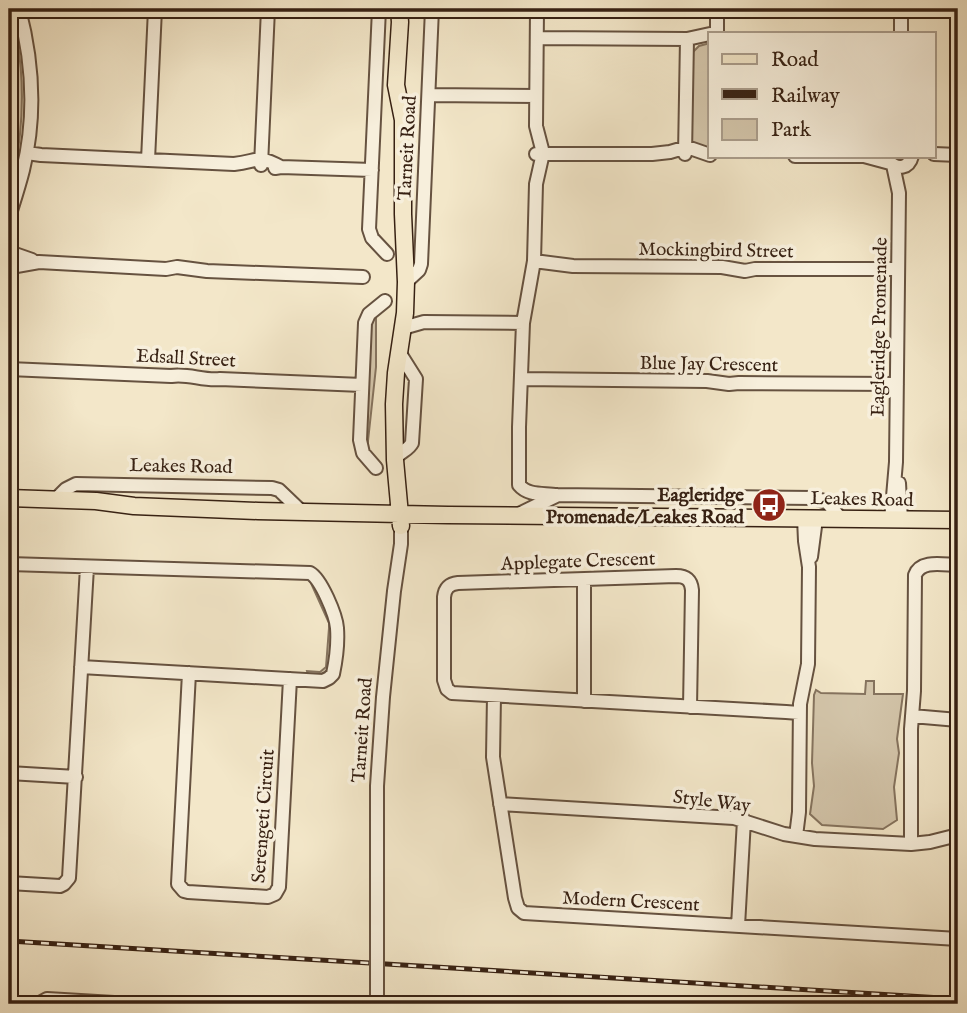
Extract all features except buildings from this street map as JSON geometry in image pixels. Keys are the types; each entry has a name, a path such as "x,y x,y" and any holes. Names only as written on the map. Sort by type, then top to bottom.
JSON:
{"main road":[{"name":"Tarneit Road","path":"399,9 396,85 402,120 406,282 394,404 400,520"},
{"name":"Leakes Road","path":"9,498 302,512 400,520 515,515 958,520"},
{"name":"Leakes Road","path":"9,508 96,509 134,506"}],"street":[{"path":"9,217 12,197 23,172 31,115 31,78 19,9"},
{"path":"148,160 155,9"},
{"path":"261,162 268,9"},
{"name":"Tarneit Road","path":"379,9 369,229 372,238 387,254"},
{"name":"Tarneit Road","path":"406,282 419,270 421,264 432,9"},
{"path":"537,9 536,126 533,137 540,154 533,169 536,184 534,261 523,323 518,484 523,491 530,493 557,495 814,498 827,502 841,519"},
{"path":"715,32 717,9"},
{"path":"901,9 901,32"},
{"path":"687,39 708,34"},
{"path":"537,37 708,40"},
{"path":"685,150 687,39"},
{"path":"429,96 536,96"},
{"path":"540,154 652,154 685,150 708,155"},
{"path":"27,153 234,164 246,168 268,159 281,167 372,170"},
{"path":"936,155 958,155"},
{"path":"890,161 902,167 910,160"},
{"name":"Eagleridge Promenade","path":"899,193 910,160"},
{"name":"Eagleridge Promenade","path":"890,161 899,193 896,462 900,488 896,520"},
{"path":"10,255 39,262 363,278"},
{"name":"Mockingbird Street","path":"534,261 573,266 722,267 745,271 898,269"},
{"path":"376,468 360,446 362,385 366,319 385,301"},
{"path":"404,321 523,323"},
{"name":"Edsall Street","path":"9,369 171,376 181,374 209,380 362,385"},
{"name":"Blue Jay Crescent","path":"521,379 707,381 729,384 897,384"},
{"name":"Leakes Road","path":"55,500 76,484 272,488 302,512"},
{"name":"Leakes Road","path":"515,515 557,495"},
{"path":"796,836 799,812 799,713 808,664 809,567 814,539 810,519"},
{"name":"Tarneit Road","path":"377,1004 377,786 383,697 401,544 400,520"},
{"path":"9,564 313,574 318,578 337,628 334,670 331,677 320,681 81,667"},
{"path":"911,844 915,573 919,567 927,565 958,565"},
{"path":"9,883 60,886 70,875 87,567"},
{"name":"Applegate Crescent","path":"494,696 455,694 445,687 443,597 449,586 458,583 683,576 690,581 692,590 690,707"},
{"path":"584,580 584,701"},
{"name":"Serengeti Circuit","path":"189,673 178,884 188,892 268,897 275,894 279,887 290,679"},
{"path":"494,696 799,713"},
{"name":"Modern Crescent","path":"494,696 493,757 515,898 518,908 524,913 958,939"},
{"path":"912,716 958,720"},
{"path":"9,773 76,777"},
{"name":"Style Way","path":"500,804 724,817 744,820 776,832 828,840 911,844 958,835"},
{"path":"738,926 744,820"},
{"path":"38,1004 47,999 131,1004"}],"green space":[{"path":"9,9 20,56 22,90 15,178 9,188"},
{"path":"708,44 708,149 691,141 692,53 699,46"},
{"path":"376,313 376,367 367,450 369,324"},
{"path":"312,580 331,618 332,628 328,668 322,674 308,675 307,671 320,672 326,667 329,628 310,581"},
{"path":"866,681 874,681 874,694 903,694 894,787 897,820 883,829 822,825 810,814 814,786 814,695 816,690 821,693 865,694"}],"railway":[{"path":"9,941 958,999"}],"place":[{"name":"Eagleridge Promenade/Leakes Road","path":"769,505"}]}
